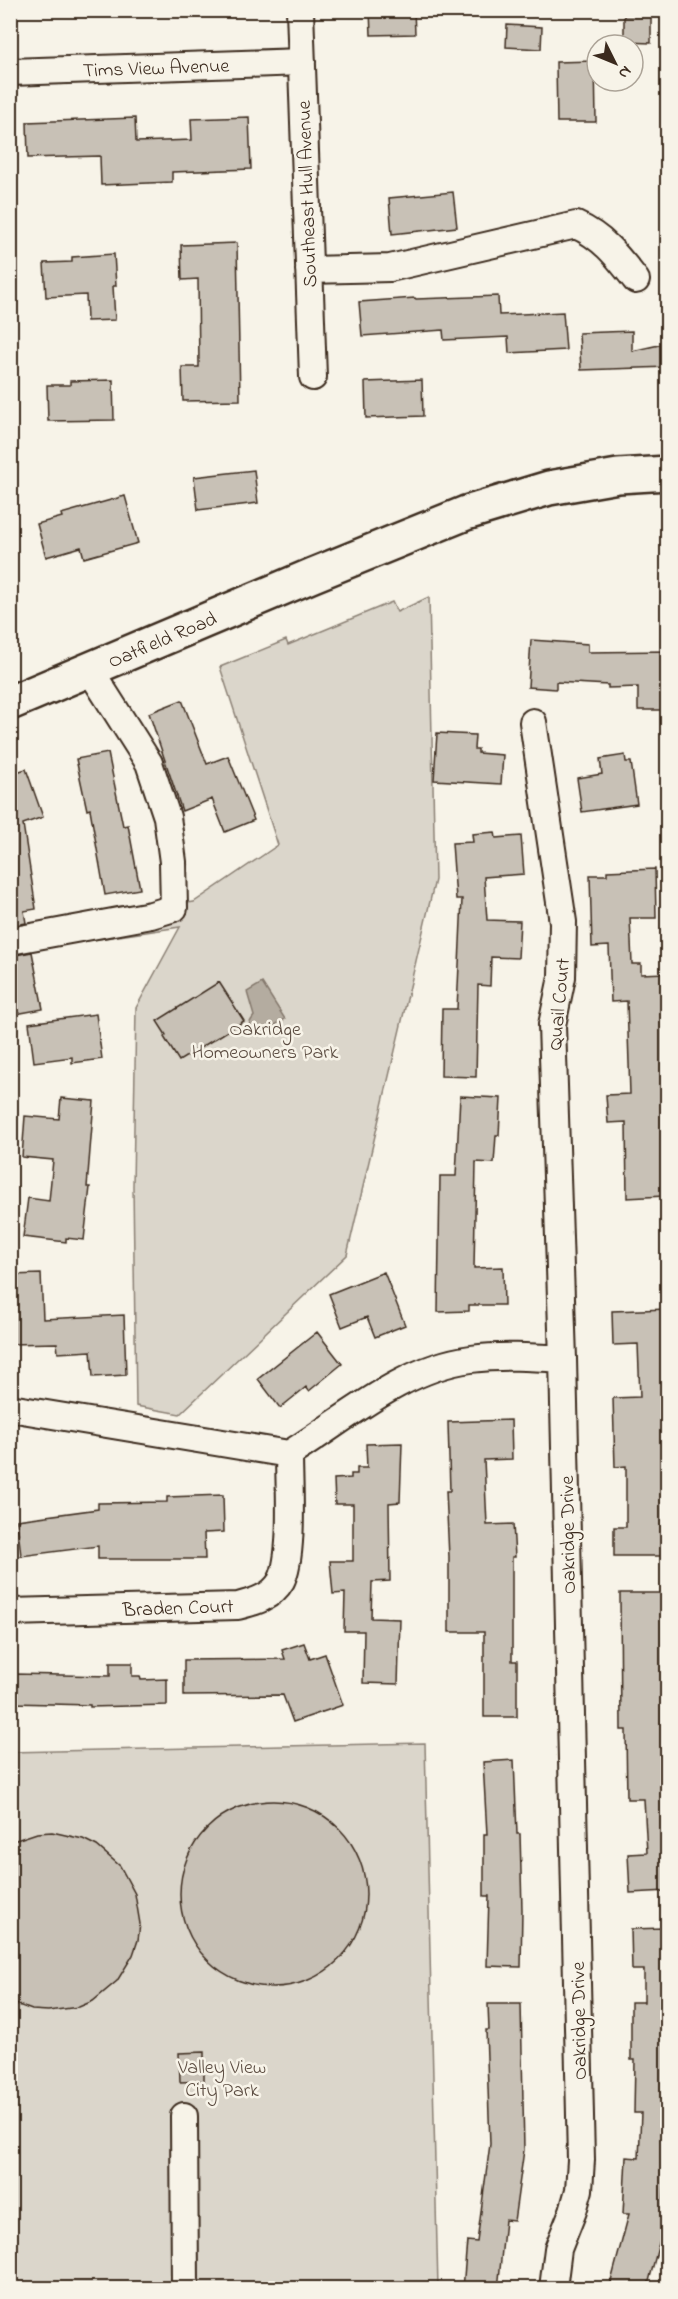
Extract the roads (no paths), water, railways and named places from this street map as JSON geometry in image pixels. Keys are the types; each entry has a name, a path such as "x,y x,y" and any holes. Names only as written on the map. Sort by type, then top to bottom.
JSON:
{"main road":[{"name":"Oatfield Road","path":"10,703 399,539 500,501 549,488 588,481 668,473"}],"street":[{"name":"Southeast Hull Avenue","path":"300,10 313,377"},
{"name":"Tims View Avenue","path":"10,72 302,62"},
{"path":"309,270 390,268 576,225 592,232 611,248 636,280"},
{"path":"10,941 151,915 174,908 173,862 167,817 149,763 90,670"},
{"name":"Quail Court","path":"533,722 563,922 562,977 552,1025 563,1359"},
{"path":"10,1408 289,1454 372,1399 443,1366 470,1359 518,1356 563,1359"},
{"name":"Oakridge Drive","path":"553,2289 558,2249 579,2190 581,2160 563,1359"},
{"name":"Braden Court","path":"10,1612 238,1606 262,1600 281,1582 288,1557 289,1454"},
{"path":"184,2116 185,2289"}],"park label":[{"name":"Oakridge Homeowners Park","path":"265,1040"},
{"name":"Valley View City Park","path":"222,2078"}]}
